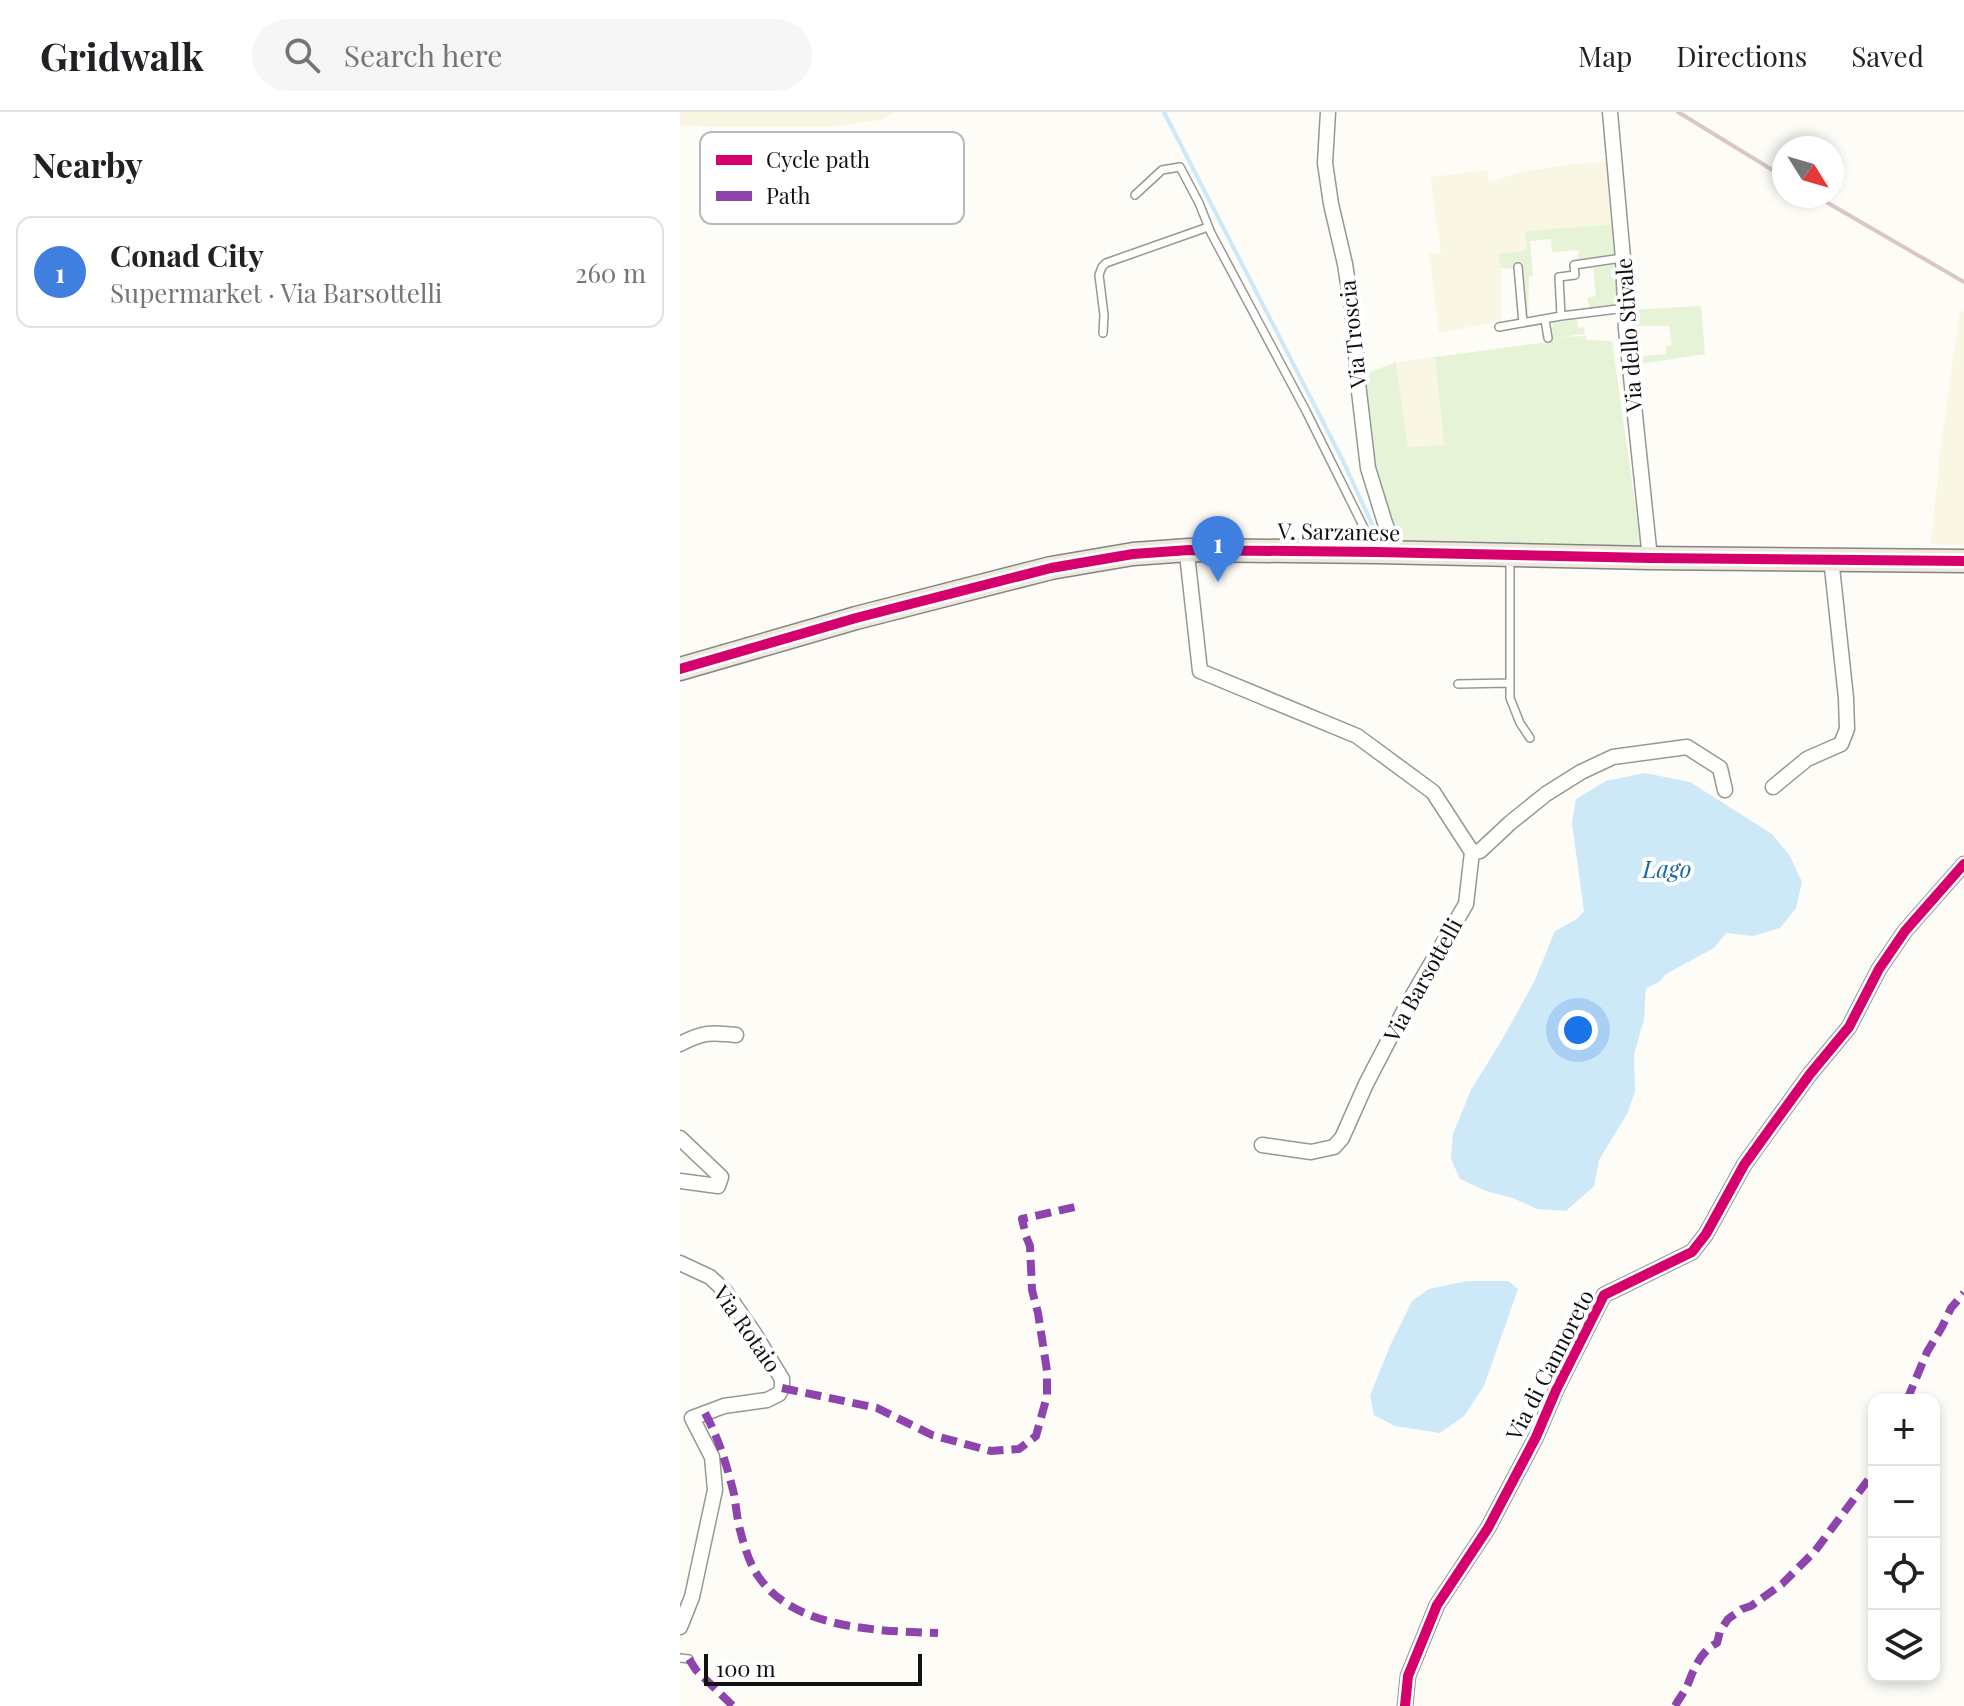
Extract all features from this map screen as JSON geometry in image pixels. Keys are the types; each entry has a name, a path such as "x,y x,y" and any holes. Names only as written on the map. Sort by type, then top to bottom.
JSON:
{"main road":[{"name":"V. Sarzanese","path":"680,669 856,618 1051,568 1133,554 1189,550 1964,561"}],"street":[{"name":"Via Troscia","path":"1328,112 1325,163 1354,323 1368,468 1385,523 1387,552"},
{"name":"Via dello Stivale","path":"1610,112 1626,329 1650,558"},
{"path":"1189,550 1200,671 1357,736 1433,792 1472,852 1480,851 1546,794 1613,757 1687,747 1720,768 1725,790"},
{"path":"1773,787 1807,759 1841,744 1847,729 1831,558"},
{"name":"Via Barsottelli","path":"1262,1145 1311,1152 1334,1147 1342,1138 1407,1005 1466,904 1472,852"},
{"name":"Via di Cannoreto","path":"1405,1706 1408,1676 1437,1605 1488,1528 1536,1437 1604,1295 1692,1252 1706,1234 1744,1165 1810,1074 1849,1027 1879,969 1905,931 1964,864"},
{"path":"680,1044 713,1032 736,1035"},
{"path":"680,1138 721,1177 718,1186 680,1181"},
{"name":"Via Rotaio","path":"680,1263 710,1277 725,1291 782,1379 779,1394 767,1400 724,1406 692,1418 712,1457 715,1490 692,1597 680,1627"}],"lane":[{"path":"1135,195 1162,170 1180,167 1208,227 1306,411 1387,552"},
{"path":"1103,333 1099,275 1102,267 1208,227"},
{"path":"1561,316 1559,277 1575,275 1574,265 1623,258"},
{"path":"1518,267 1523,323"},
{"path":"1499,327 1626,308"},
{"path":"1545,320 1548,338"},
{"path":"1510,555 1510,698 1530,738"},
{"path":"1458,684 1509,683"}],"shaded area":[{"path":"680,112 896,112 881,120 828,127 680,126"},
{"path":"1608,162 1614,224 1525,231 1527,250 1498,254 1501,321 1439,333 1429,254 1441,252 1430,177 1487,170 1489,182 1520,172"},
{"path":"1960,310 1964,312 1964,545 1931,544 1941,445"},
{"path":"1435,357 1444,445 1408,447 1396,362"}],"green space":[{"path":"1614,224 1617,256 1579,259 1578,250 1552,252 1551,239 1530,241 1533,276 1529,276 1528,323 1521,323 1515,269 1501,268 1498,254 1527,250 1525,231"},
{"path":"1616,264 1621,305 1590,308 1587,298 1596,296 1593,268"},
{"path":"1701,306 1705,354 1633,365 1632,357 1666,354 1666,346 1672,345 1669,326 1631,326 1632,310"},
{"path":"1577,319 1578,328 1584,327 1585,334 1560,337 1586,336 1586,340 1612,341 1641,545 1505,546 1399,542 1375,468 1365,374 1396,362 1408,447 1444,445 1435,357 1548,342 1547,329 1553,327 1553,323"}],"water":[{"name":"Lago","path":"1645,773 1690,782 1772,834 1790,856 1802,882 1796,908 1780,928 1753,936 1726,933 1714,948 1646,988 1644,1019 1634,1055 1635,1092 1627,1114 1599,1160 1594,1186 1566,1211 1537,1209 1460,1179 1451,1159 1453,1134 1471,1090 1534,982 1555,931 1577,919 1584,911 1572,823 1576,799 1606,781"},
{"path":"1467,1281 1508,1281 1518,1289 1484,1386 1464,1416 1440,1433 1395,1426 1374,1415 1370,1396 1412,1301 1429,1289"}],"waterway":[{"path":"1164,112 1343,461 1377,535"}],"railway":[{"path":"1678,112 1772,170"},
{"path":"1837,208 1964,282"}],"marked path":[{"path":"782,1388 877,1408 932,1435 991,1451 1019,1449 1036,1436 1047,1396 1047,1371 1032,1290 1030,1246 1022,1219 1079,1206"},
{"path":"1910,1394 1927,1352 1951,1308 1964,1293"},
{"path":"705,1413 725,1463 747,1554 758,1576 774,1594 793,1607 840,1624 938,1633"},
{"path":"1675,1706 1699,1660 1717,1643 1728,1619 1782,1584 1815,1551 1868,1480"},
{"path":"689,1659 696,1670 733,1706"}],"cycle path":[{"path":"680,669 856,618 1051,568 1133,554 1189,550 1964,561"},
{"path":"1405,1706 1408,1676 1437,1605 1488,1528 1536,1437 1604,1295 1692,1252 1706,1234 1744,1165 1810,1074 1849,1027 1879,969 1905,931 1964,864"}],"place":[{"name":"Conad City","path":"1218,582"}]}
